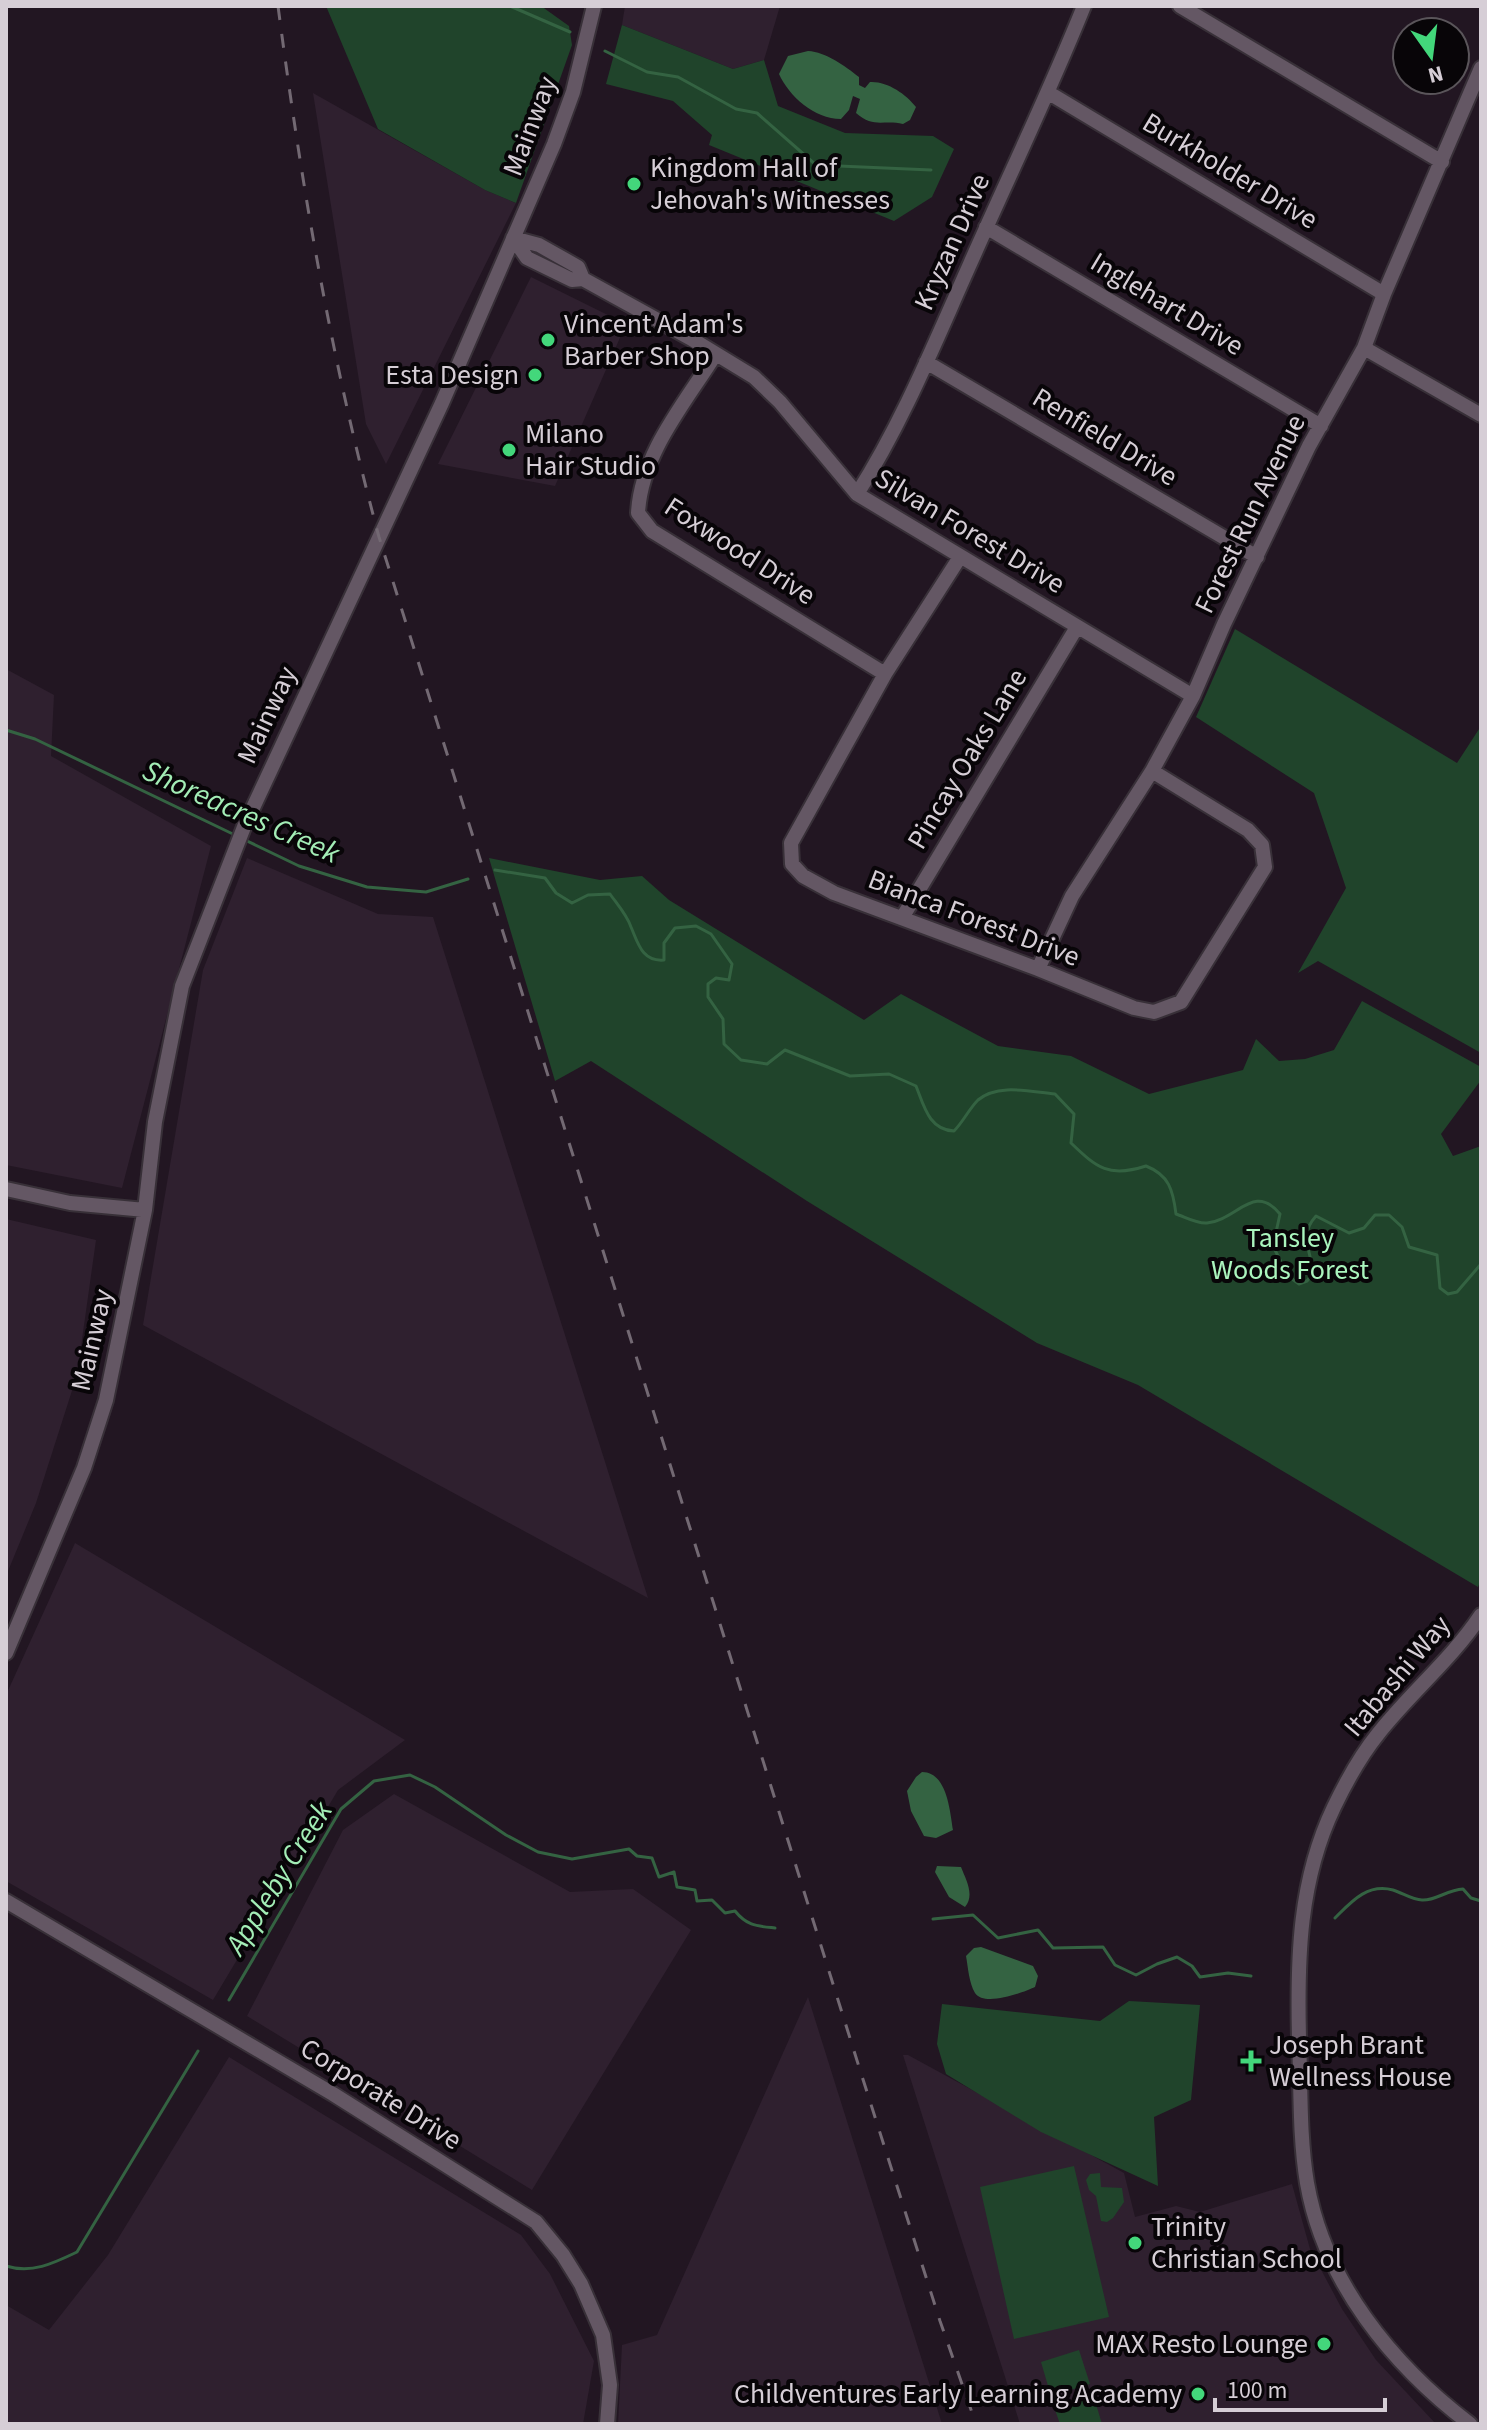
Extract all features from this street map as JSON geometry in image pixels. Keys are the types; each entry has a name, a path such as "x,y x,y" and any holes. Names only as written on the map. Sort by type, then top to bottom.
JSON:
{"street":[{"name":"Mainway","path":"6,1653 84,1468 106,1400 145,1210 155,1122 182,986 244,827 442,403 570,103 594,6"},
{"name":"Kryzan Drive","path":"857,494 884,453 1049,93 1084,6"},
{"path":"1180,6 1442,162"},
{"name":"Forest Run Avenue","path":"1038,969 1072,896 1152,771 1193,696 1309,446 1364,348 1481,68"},
{"name":"Burkholder Drive","path":"1049,93 1384,294"},
{"name":"Inglehart Drive","path":"986,227 1321,426"},
{"name":"Silvan Forest Drive","path":"513,238 527,258 572,280 583,279 754,377 774,396 857,494 1193,696"},
{"path":"1364,348 1481,415"},
{"name":"Foxwood Drive","path":"715,355 654,454 639,492 638,513 652,531 885,674"},
{"name":"Renfield Drive","path":"926,362 1257,557"},
{"name":"Bianca Forest Drive","path":"960,557 885,674 791,843 792,864 803,876 834,893 1134,1008 1154,1012 1181,1002 1265,867 1262,845 1248,830 1152,771"},
{"name":"Pincay Oaks Lane","path":"902,918 1077,627"},
{"path":"6,1189 70,1203 145,1210"},
{"name":"Itabashi Way","path":"1470,2424 1432,2392 1384,2342 1345,2285 1322,2239 1310,2198 1304,2155 1297,1956 1307,1888 1323,1833 1341,1794 1378,1734 1454,1653 1481,1615"},
{"name":"Corporate Drive","path":"6,1901 333,2094 536,2222 563,2255 581,2284 603,2335 610,2385 607,2424"}],"shaded area":[{"path":"625,6 780,6 764,60 733,69 622,25"},
{"path":"808,51 841,64 859,77 859,85 865,88 870,82 876,82 902,93 916,107 910,120 903,124 868,121 856,113 860,99 853,96 849,110 841,119 812,111 796,98 779,74 788,56"},
{"path":"313,93 485,190 516,203 386,464 366,424"},
{"path":"531,277 626,324 555,486 438,464"},
{"path":"6,669 54,695 51,756 211,846 122,1188 6,1165"},
{"path":"247,858 378,914 433,917 648,1598 143,1325 203,970"},
{"path":"6,1219 96,1240 77,1375 36,1503 6,1576"},
{"path":"75,1543 405,1740 338,1790 213,2000 6,1881 6,1695"},
{"path":"922,1772 937,1778 948,1803 953,1830 936,1838 924,1836 911,1811 907,1791"},
{"path":"394,1794 570,1892 633,1889 691,1930 532,2190 247,2016 343,1830"},
{"path":"937,1866 961,1867 969,1892 965,1907 949,1897 935,1872"},
{"path":"981,1947 1033,1966 1038,1976 1035,1987 1004,1998 980,1997 971,1985 966,1956 974,1948"},
{"path":"808,1997 942,2424 618,2424 622,2345 657,2335"},
{"name":"Trinity Christian School","path":"903,2055 1124,2173 1135,2217 1176,2206 1200,2212 1292,2184 1310,2249 1342,2309 1376,2360 1436,2424 1020,2424"},
{"path":"229,2057 521,2235 550,2274 594,2361 583,2424 6,2424 6,2305 49,2330 108,2255"}],"green space":[{"path":"326,6 541,6 569,26 572,45 516,203 485,190 378,129"},
{"path":"622,25 733,69 764,60 778,106 845,133 933,136 954,149 932,197 894,221 709,145 712,135 673,101 606,84"},
{"path":"1235,629 1457,763 1481,726 1481,1053 1318,961 1298,973 1346,888 1314,793 1196,717"},
{"name":"Tansley Woods Forest","path":"489,858 600,880 642,876 669,900 864,1020 901,994 998,1046 1071,1056 1149,1094 1243,1070 1256,1039 1279,1061 1305,1059 1334,1050 1362,1001 1481,1067 1481,1080 1441,1134 1453,1156 1481,1146 1481,1580 1478,1587 1138,1385 1037,1343 807,1201 591,1061 555,1081"},
{"path":"1129,2001 1200,2005 1191,2100 1154,2117 1158,2186 1041,2132 946,2074 937,2044 942,2004 1100,2021"},
{"path":"1074,2166 1109,2317 1014,2339 980,2187"},
{"path":"1100,2173 1101,2187 1122,2188 1124,2202 1107,2222 1101,2221 1096,2196 1089,2190 1086,2180 1090,2174"},
{"path":"1079,2350 1090,2384 1051,2396 1041,2362"},
{"path":"1093,2394 1102,2424 1060,2424 1054,2407"}],"waterway":[{"path":"510,6 570,32"},
{"path":"605,51 647,72 678,77 736,109 757,113 816,165 931,170"},
{"name":"Shoreacres Creek","path":"6,730 35,739 237,836"},
{"name":"Shoreacres Creek","path":"243,839 299,866 367,887 426,892 468,879"},
{"name":"Shoreacres Creek","path":"495,870 545,878 556,893 572,903 588,895 610,894 627,918 642,950 657,960 664,960 664,943 675,928 696,926 711,934 732,964 729,980 716,978 708,984 708,997 723,1019 724,1044 741,1060 767,1064 785,1050 850,1076 889,1074 916,1086 933,1122 954,1131 978,1100 986,1095 1005,1090 1055,1094 1074,1114 1071,1143 1088,1159 1104,1168 1122,1171 1146,1166 1160,1174 1168,1184 1176,1214 1207,1223 1253,1202 1262,1201 1271,1205 1280,1214 1273,1246 1288,1276 1299,1284 1307,1281 1313,1273 1307,1236 1316,1216 1349,1233 1364,1228 1375,1215 1389,1215 1402,1227 1409,1247 1437,1255 1440,1288 1448,1294 1457,1292 1481,1264"},
{"name":"Appleby Creek","path":"229,2000 341,1809 374,1781 410,1775 435,1787 506,1835 538,1852 572,1859 629,1849 637,1856 652,1858 659,1877 674,1872 677,1887 695,1890 697,1901 712,1900 725,1913 735,1911 748,1922 775,1928"},
{"name":"Appleby Creek","path":"1335,1918 1360,1895 1375,1889 1393,1890 1422,1900 1463,1889 1471,1898 1481,1901"},
{"name":"Appleby Creek","path":"933,1919 973,1915 998,1938 1038,1930 1053,1948 1103,1947 1115,1965 1136,1975 1177,1957 1192,1966 1200,1977 1228,1973 1251,1976"},
{"name":"Appleby Creek","path":"6,2266 34,2268 77,2252 198,2051"}],"railway":[{"path":"278,6 297,141 332,339 379,537 860,2070 976,2424"}],"place":[{"name":"Kingdom Hall of Jehovah's Witnesses","path":"634,184"},
{"name":"Vincent Adam's Barber Shop","path":"548,340"},
{"name":"Esta Design","path":"535,375"},
{"name":"Milano Hair Studio","path":"509,450"},
{"name":"Joseph Brant Wellness House","path":"1251,2061"},
{"name":"Trinity Christian School","path":"1135,2243"},
{"name":"MAX Resto Lounge","path":"1324,2344"},
{"name":"Childventures Early Learning Academy","path":"1198,2394"}]}
